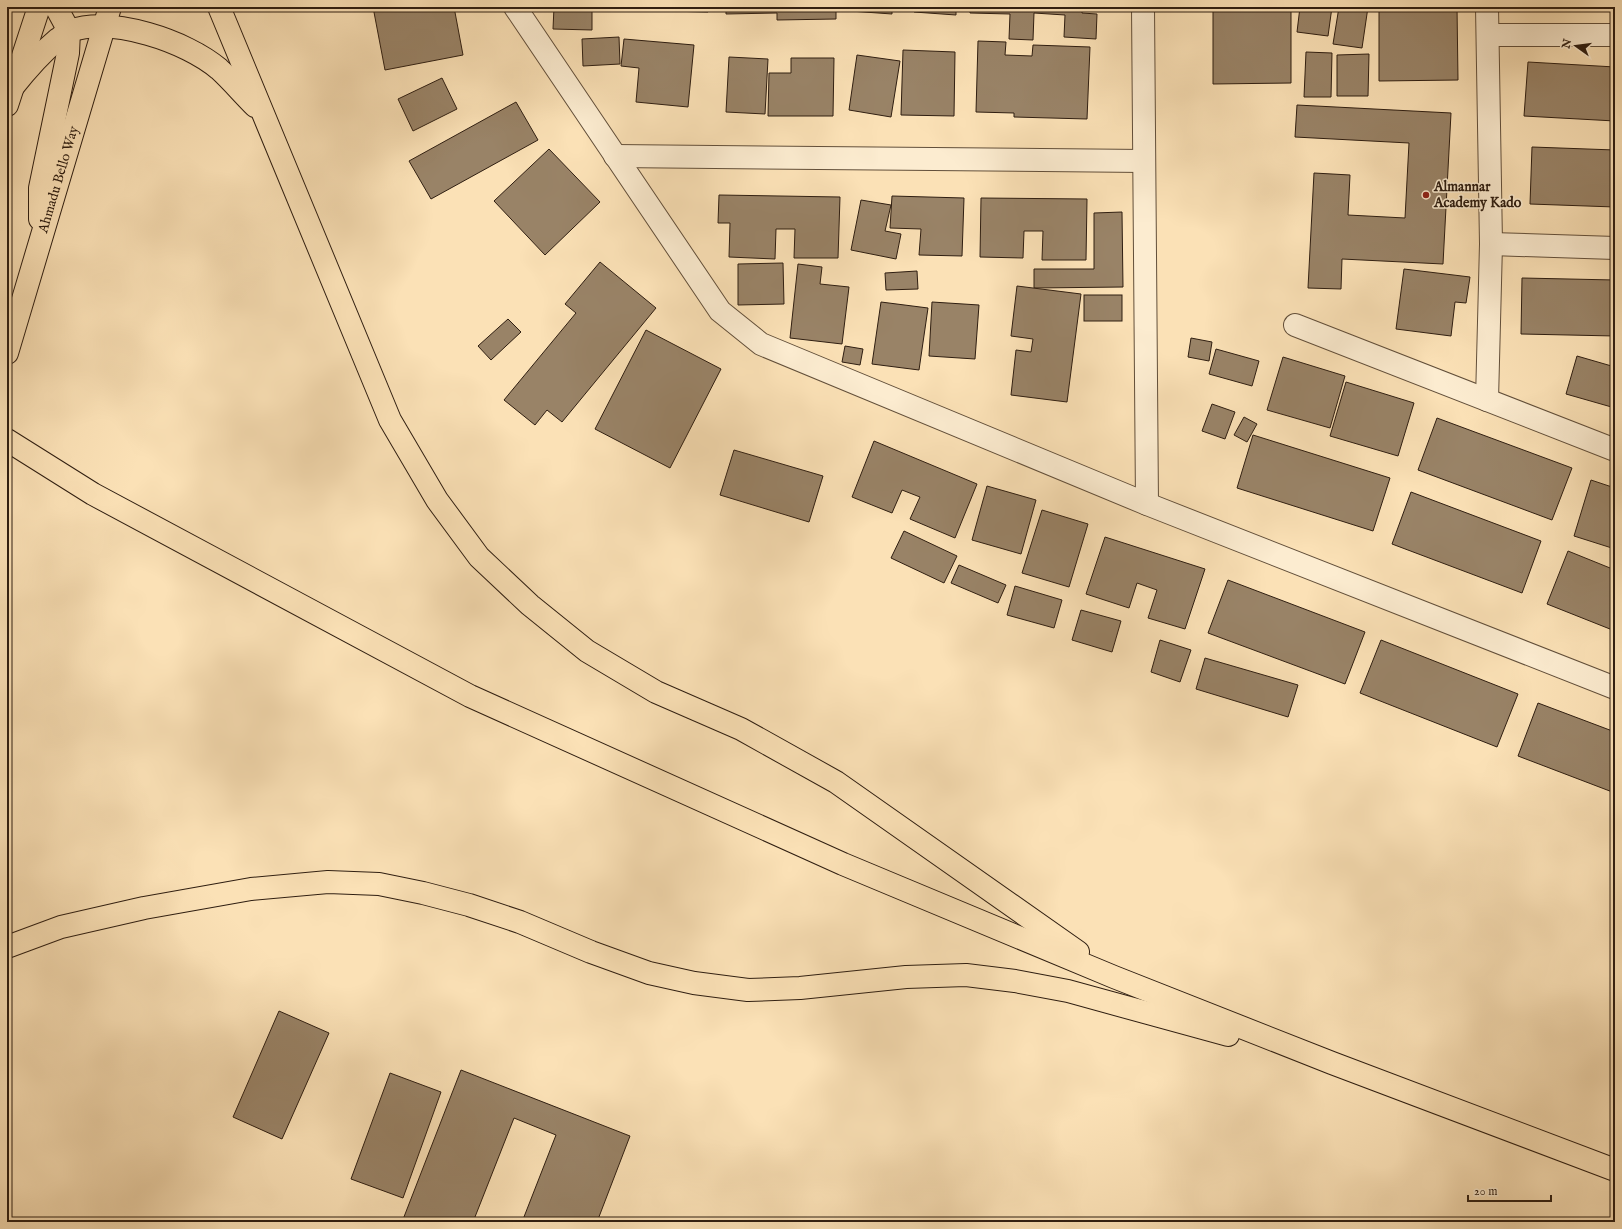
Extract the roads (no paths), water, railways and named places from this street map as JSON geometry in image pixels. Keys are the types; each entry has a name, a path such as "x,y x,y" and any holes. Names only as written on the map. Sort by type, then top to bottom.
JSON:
{"main road":[{"path":"10,96 39,7"},
{"path":"40,246 40,188 68,53 69,31 56,7"},
{"path":"219,7 390,420 436,500 479,557 530,605 587,651 656,692 741,729 836,782 1114,977"},
{"path":"10,96 33,62 69,31 107,17 132,29 186,48 218,68 263,114"},
{"name":"Ahmadu Bello Way","path":"7,353 107,17"},
{"path":"7,440 93,494 470,696 843,864 1114,977 1332,1063 1615,1170"},
{"path":"7,947 61,927 144,908 251,889 328,882 379,884 423,893 469,905 520,922 591,952 649,973 694,983 748,990 800,988 914,977 966,975 1014,981 1068,991 1332,1063"},
{"path":"7,941 30,938"}],"street":[{"path":"514,7 720,311 760,344 1147,504 1615,688"},
{"path":"1143,7 1147,504"},
{"path":"1486,400 1491,244 1487,7"},
{"path":"1488,35 1615,35"},
{"path":"615,156 1144,161"},
{"path":"1491,244 1615,248"},
{"path":"1295,325 1615,450"}],"place":[{"name":"Almannar Academy Kado","path":"1426,195"}]}
